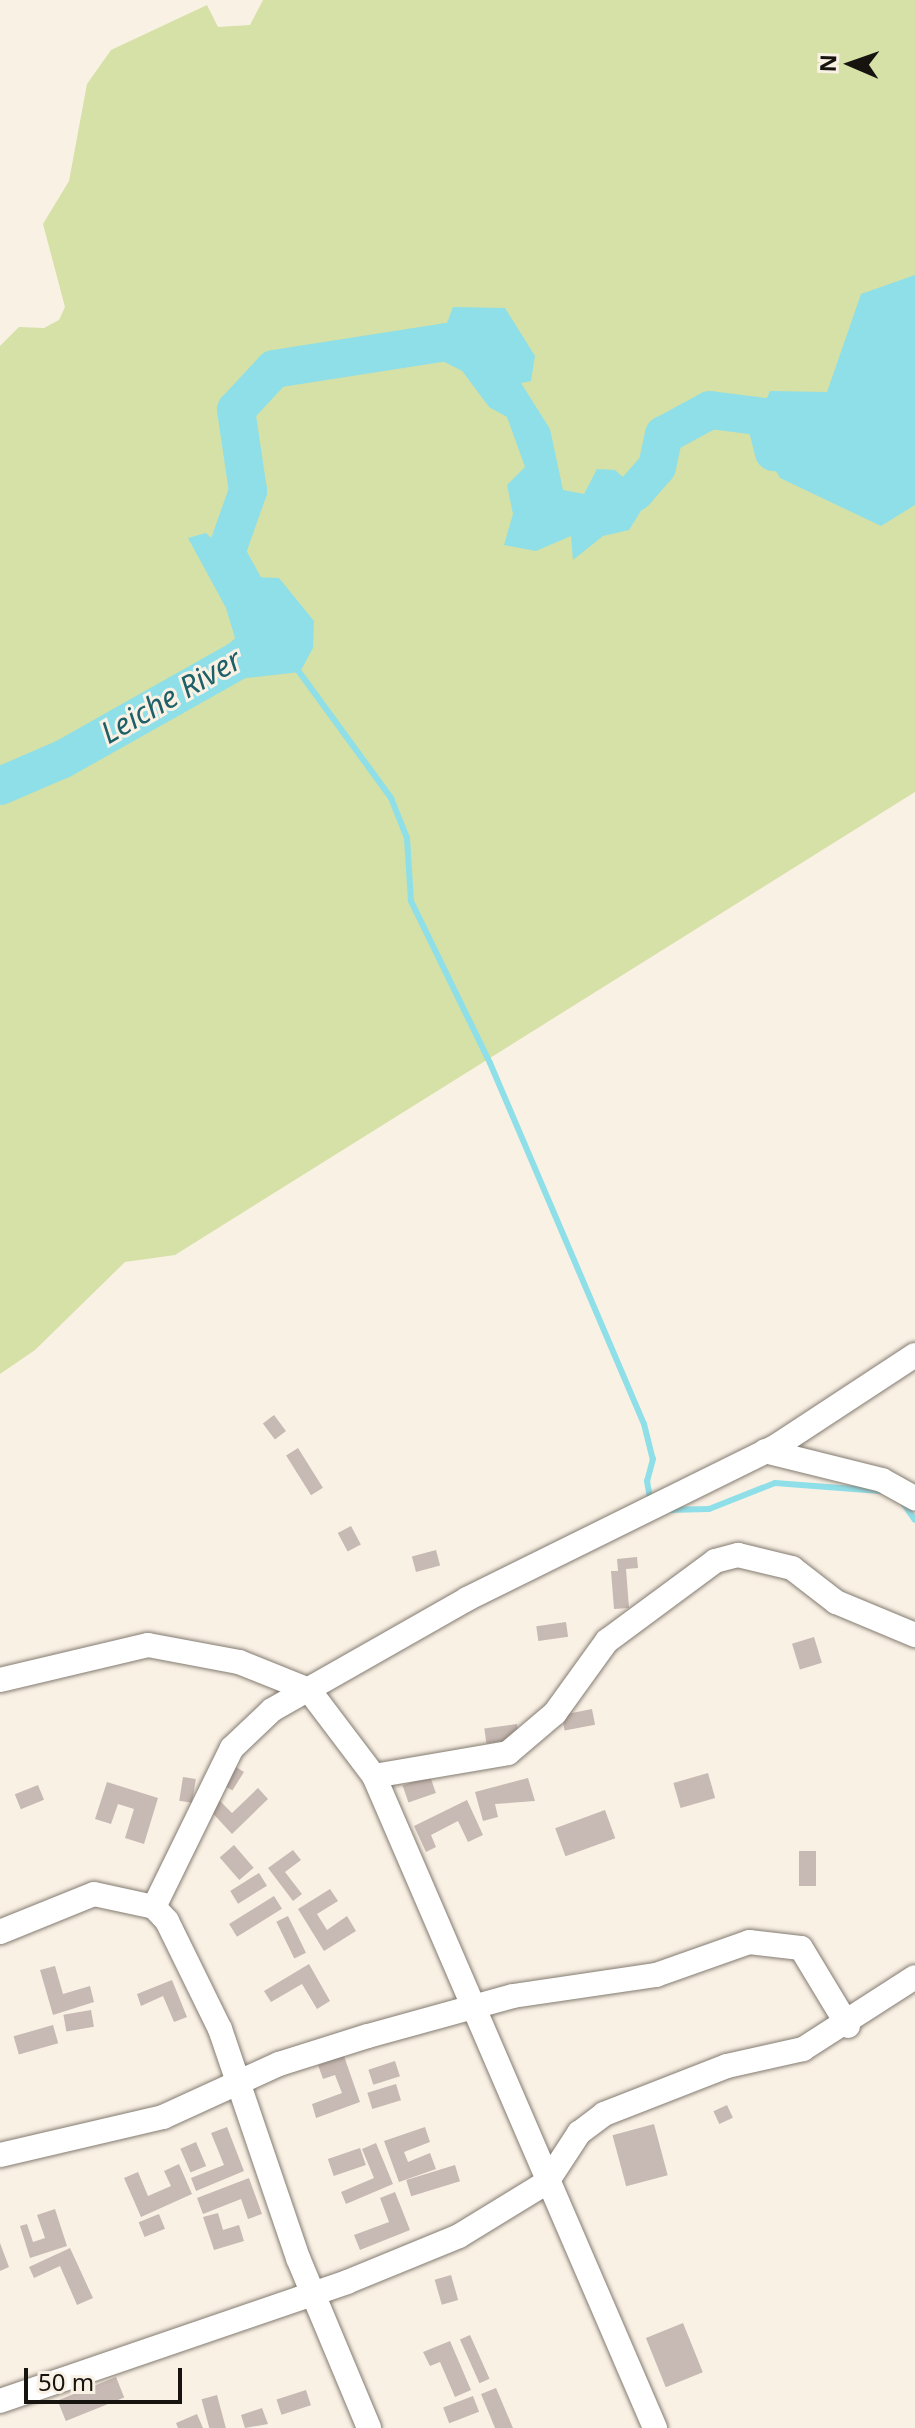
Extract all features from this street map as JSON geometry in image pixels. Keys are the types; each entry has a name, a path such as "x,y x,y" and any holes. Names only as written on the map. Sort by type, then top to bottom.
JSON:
{"street":[{"path":"154,1907 232,1748 249,1727 467,1599 765,1451 915,1355"},
{"path":"765,1451 882,1480 915,1498"},
{"path":"374,1776 508,1753 555,1713 600,1646 715,1561 738,1555 792,1568 836,1602 915,1635"},
{"path":"0,1680 148,1645 239,1662 309,1690 374,1776 655,2428"},
{"path":"0,1932 94,1894 154,1907 197,1978 240,2082 312,2295 369,2428"},
{"path":"0,2155 163,2117 240,2082 473,2008 534,1991 656,1975 749,1942 786,1940 801,1948 848,2026"},
{"path":"0,2401 312,2295 459,2236 547,2182 579,2133 604,2114 727,2066 803,2049 848,2026 915,1977"}],"green space":[{"path":"263,0 915,0 915,792 175,1255 125,1262 35,1350 0,1374 0,346 19,327 44,328 59,320 65,307 43,224 69,181 87,84 111,50 207,5 218,27 250,25"}],"water":[{"path":"915,275 915,505 881,526 780,478 753,430 770,391 827,392 861,294"},
{"path":"453,307 505,308 535,356 531,381 521,383 550,429 563,490 584,494 597,469 615,470 633,486 659,482 629,530 603,536 573,560 571,536 536,551 504,545 513,514 507,485 525,467 507,417 489,407 451,356 444,331"},
{"path":"206,533 251,577 279,578 314,621 313,648 300,672 247,678 226,608 188,538"}],"building":[{"path":"274,1415 286,1431 275,1439 263,1423"},
{"path":"298,1448 323,1488 311,1495 286,1455"},
{"path":"351,1526 361,1545 348,1552 338,1533"},
{"path":"436,1550 440,1565 416,1572 412,1556"},
{"path":"637,1557 638,1568 626,1569 629,1608 614,1609 611,1571 618,1571 617,1559"},
{"path":"566,1622 568,1637 538,1641 536,1626"},
{"path":"814,1637 822,1663 800,1670 792,1644"},
{"path":"592,1709 595,1725 565,1731 562,1715"},
{"path":"517,1724 519,1739 486,1743 484,1729"},
{"path":"233,1765 244,1772 232,1791 221,1784"},
{"path":"708,1773 715,1798 681,1808 673,1783"},
{"path":"430,1776 436,1793 408,1802 403,1785"},
{"path":"183,1777 196,1779 192,1803 179,1801"},
{"path":"528,1778 535,1801 495,1804 498,1817 483,1821 475,1792"},
{"path":"107,1782 158,1798 144,1844 125,1838 134,1809 118,1804 111,1824 95,1819"},
{"path":"38,1785 44,1800 21,1809 15,1794"},
{"path":"258,1788 268,1799 232,1834 206,1806 216,1797 232,1813"},
{"path":"467,1800 483,1835 468,1842 458,1821 431,1835 436,1847 426,1852 414,1826"},
{"path":"605,1810 615,1838 565,1856 555,1828"},
{"path":"234,1845 254,1868 239,1880 220,1857"},
{"path":"293,1850 301,1860 285,1872 302,1894 293,1901 268,1868"},
{"path":"799,1851 816,1851 816,1886 799,1886"},
{"path":"259,1873 267,1886 238,1904 230,1891"},
{"path":"330,1889 338,1901 317,1914 327,1930 347,1916 356,1931 324,1951 298,1909"},
{"path":"274,1896 282,1909 237,1937 229,1924"},
{"path":"288,1916 306,1953 294,1959 276,1922"},
{"path":"309,1964 330,2001 317,2009 302,1984 271,2002 264,1991"},
{"path":"55,1966 63,1994 90,1986 94,2002 53,2015 40,1970"},
{"path":"172,1980 187,2017 174,2022 163,1996 141,2006 137,1994"},
{"path":"91,2010 94,2027 66,2032 63,2015"},
{"path":"53,2025 58,2043 19,2055 14,2036"},
{"path":"344,2056 360,2102 316,2118 312,2104 342,2093 335,2075 323,2079 318,2065"},
{"path":"395,2061 400,2076 373,2085 368,2070"},
{"path":"396,2084 401,2100 372,2109 367,2093"},
{"path":"727,2105 733,2118 719,2124 713,2111"},
{"path":"654,2124 668,2175 626,2186 612,2135"},
{"path":"227,2127 244,2171 196,2191 191,2178 224,2165 211,2133"},
{"path":"425,2127 430,2142 404,2152 408,2162 430,2153 436,2169 399,2182 384,2141"},
{"path":"196,2142 206,2166 191,2173 180,2149"},
{"path":"376,2143 393,2184 346,2204 341,2192 374,2178 362,2149"},
{"path":"360,2148 366,2165 334,2176 328,2159"},
{"path":"179,2164 192,2194 141,2217 124,2178 138,2172 148,2196 171,2186 164,2171"},
{"path":"455,2165 460,2181 411,2196 406,2180"},
{"path":"249,2178 262,2214 248,2219 241,2199 203,2214 197,2198"},
{"path":"395,2192 410,2230 360,2250 354,2235 389,2222 380,2198"},
{"path":"55,2209 67,2246 30,2258 20,2226 27,2224 33,2242 45,2238 37,2215"},
{"path":"218,2213 223,2230 239,2225 244,2241 214,2250 203,2217"},
{"path":"159,2214 165,2229 145,2237 139,2222"},
{"path":"0,2243 9,2267 0,2271"},
{"path":"70,2248 93,2298 77,2305 60,2266 34,2278 29,2267"},
{"path":"451,2275 458,2300 442,2305 435,2280"},
{"path":"683,2323 703,2372 666,2387 646,2338"},
{"path":"470,2335 490,2379 479,2383 460,2339"},
{"path":"450,2341 471,2390 455,2397 440,2362 430,2366 423,2352"},
{"path":"116,2377 124,2397 66,2421 58,2401"},
{"path":"496,2388 513,2428 495,2428 481,2394"},
{"path":"306,2390 311,2405 281,2415 277,2400"},
{"path":"217,2395 226,2428 209,2428 202,2399"},
{"path":"473,2396 479,2412 449,2423 443,2407"},
{"path":"262,2408 268,2424 245,2428 241,2415"},
{"path":"197,2414 203,2428 178,2428 176,2423"}],"waterway":[{"name":"Leiche River","path":"0,786 63,759 239,660 260,642 255,606 226,553 248,491 236,410 274,369 447,342 491,364"},
{"name":"Leiche River","path":"598,508 635,492 657,467 664,435 710,410 765,417 774,452 783,453"},
{"path":"297,669 391,798 407,838 411,901 490,1063 644,1424 653,1459 647,1481 651,1503"},
{"path":"665,1510 709,1509 775,1483 880,1491"},
{"path":"901,1500 915,1520"}]}
